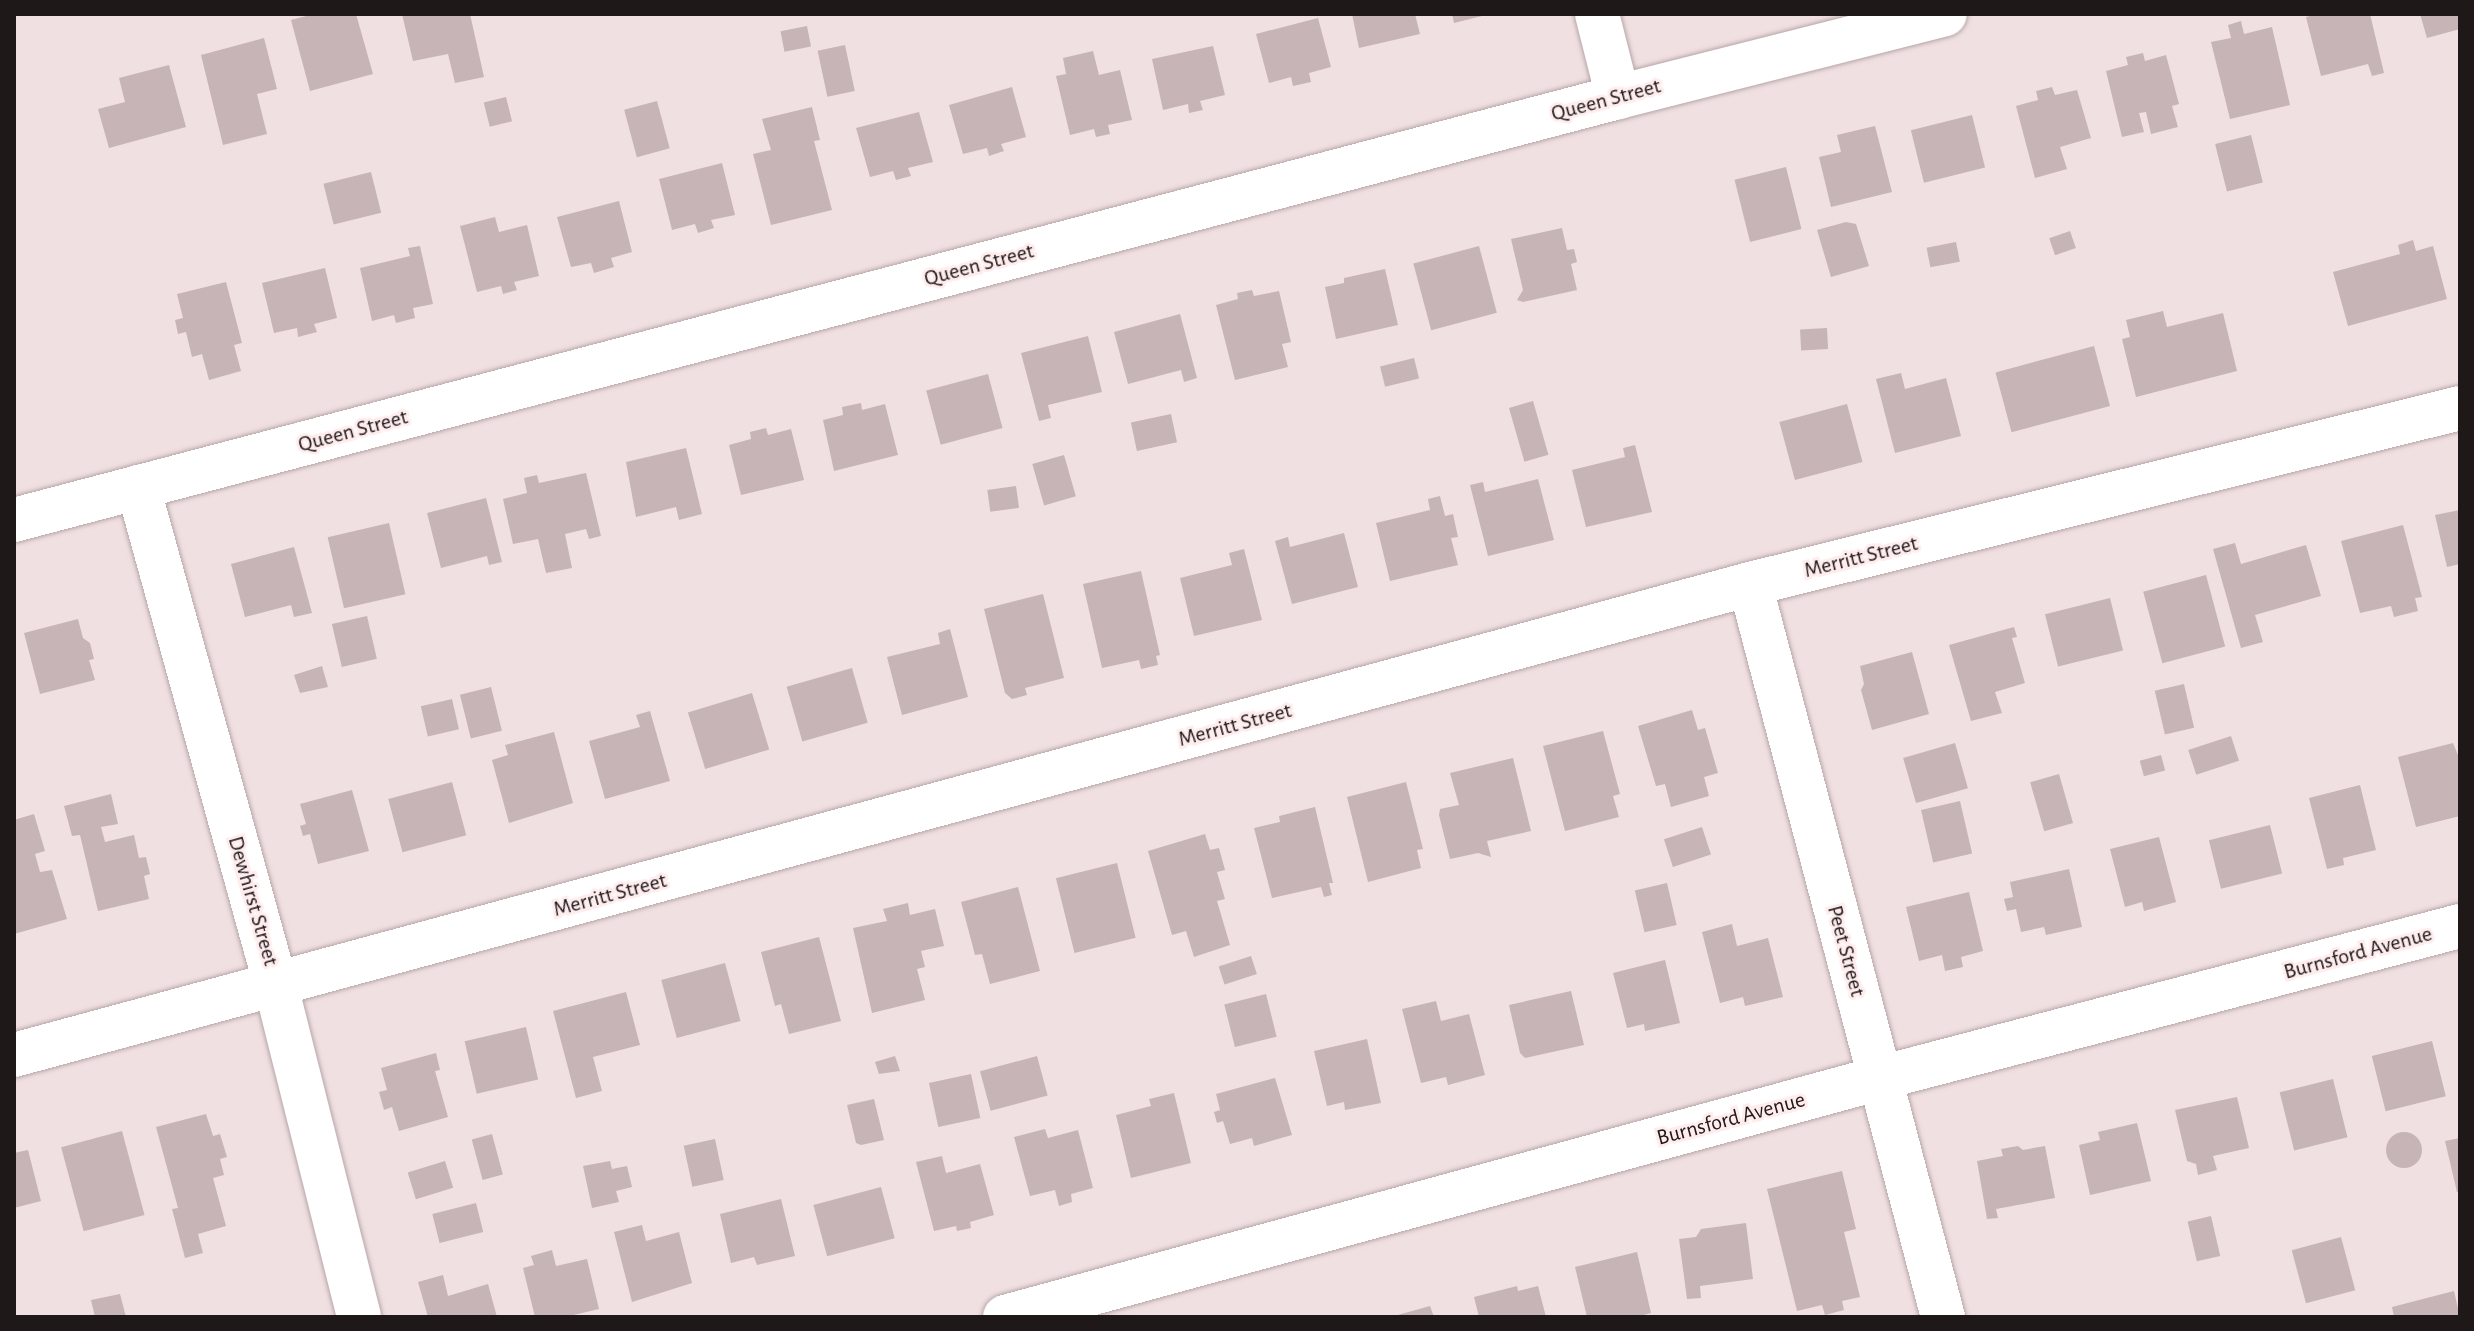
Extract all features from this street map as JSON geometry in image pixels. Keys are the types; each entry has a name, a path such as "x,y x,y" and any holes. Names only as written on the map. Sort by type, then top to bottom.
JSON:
{"street":[{"path":"1597,14 1618,97"},
{"name":"Queen Street","path":"14,520 1618,97 1945,14"},
{"name":"Merritt Street","path":"14,1055 1750,584 2460,408"},
{"name":"Dewhirst Street","path":"138,487 276,986 359,1317"},
{"name":"Peet Street","path":"1750,584 1943,1317"},
{"name":"Burnsford Avenue","path":"1005,1317 1880,1078 2460,926"}],"building":[{"path":"314,14 356,14 373,74 310,91 291,20"},
{"path":"402,14 470,14 484,77 455,83 448,54 413,61"},
{"path":"1352,14 1415,14 1420,34 1359,48"},
{"path":"1452,14 1486,14 1486,15 1454,23"},
{"path":"2317,14 2370,14 2384,73 2372,76 2368,64 2321,76 2306,17"},
{"path":"2420,14 2460,14 2460,29 2427,38"},
{"path":"1318,18 1331,67 1309,73 1311,82 1293,86 1291,77 1269,83 1256,34"},
{"path":"2241,21 2244,34 2272,27 2290,105 2230,119 2211,42 2231,38 2228,25"},
{"path":"807,26 811,47 785,52 780,31"},
{"path":"264,38 277,89 257,94 267,134 223,145 201,55"},
{"path":"845,45 855,91 827,97 818,51"},
{"path":"1213,46 1225,95 1200,101 1203,110 1189,113 1188,104 1163,110 1152,59"},
{"path":"1093,51 1099,75 1120,70 1132,120 1108,125 1110,134 1096,137 1094,129 1070,135 1056,76 1066,74 1063,58"},
{"path":"2143,53 2145,61 2166,55 2179,104 2172,106 2178,127 2151,134 2146,112 2139,113 2144,132 2122,137 2106,71 2128,65 2126,57"},
{"path":"169,65 186,127 109,148 98,109 125,102 119,78"},
{"path":"1012,87 1026,137 1001,144 1004,151 989,156 987,148 963,154 949,105"},
{"path":"2052,87 2055,95 2077,90 2091,138 2060,147 2067,169 2035,178 2016,106 2038,100 2036,91"},
{"path":"506,97 512,121 490,127 484,103"},
{"path":"657,101 670,148 637,157 624,110"},
{"path":"812,107 820,140 814,141 832,210 771,225 753,154 771,150 762,119"},
{"path":"919,112 933,162 908,168 911,176 896,180 893,171 870,177 856,128"},
{"path":"1972,115 1985,167 1924,183 1911,130"},
{"path":"1875,126 1892,192 1831,207 1819,157 1841,152 1837,135"},
{"path":"2251,135 2263,183 2227,191 2215,144"},
{"path":"722,163 735,215 711,220 714,228 698,233 695,224 672,230 659,179"},
{"path":"1786,167 1801,229 1750,242 1735,180"},
{"path":"371,172 381,213 334,225 323,184"},
{"path":"619,201 632,252 611,258 614,267 594,273 591,263 571,267 557,217"},
{"path":"495,217 499,232 527,225 539,276 514,282 517,290 503,294 501,286 477,292 460,226"},
{"path":"1846,222 1856,224 1869,266 1831,277 1817,230"},
{"path":"1562,228 1567,250 1574,249 1577,262 1571,264 1577,290 1523,302 1517,300 1523,290 1511,239"},
{"path":"2070,231 2076,248 2055,255 2049,238"},
{"path":"2413,240 2416,251 2433,246 2447,299 2348,326 2333,272 2400,254 2398,245"},
{"path":"1956,242 1960,262 1930,267 1927,248"},
{"path":"420,246 433,304 413,308 415,318 396,323 394,315 372,321 360,268 410,256 408,248"},
{"path":"1479,246 1497,313 1431,330 1413,264"},
{"path":"325,268 337,318 314,324 317,332 298,337 297,328 274,333 262,283"},
{"path":"1385,269 1398,325 1336,339 1325,287 1344,283 1344,278"},
{"path":"226,282 242,343 234,345 241,371 209,380 202,354 192,357 186,332 178,334 175,320 183,318 177,294"},
{"path":"1252,290 1254,296 1279,291 1291,342 1282,344 1288,367 1235,380 1216,305 1238,299 1237,293"},
{"path":"2163,311 2167,327 2223,313 2237,371 2136,397 2122,339 2130,337 2126,320"},
{"path":"1180,314 1197,378 1184,382 1181,370 1128,384 1114,332"},
{"path":"1827,328 1828,349 1801,350 1800,329"},
{"path":"1088,336 1102,392 1048,405 1051,418 1039,421 1021,353"},
{"path":"2094,346 2110,406 2012,432 1995,372"},
{"path":"1414,358 1419,378 1385,387 1380,366"},
{"path":"1901,373 1905,389 1946,378 1961,436 1895,453 1876,379"},
{"path":"988,374 1002,428 941,445 926,391"},
{"path":"1533,401 1548,455 1524,462 1509,408"},
{"path":"861,403 862,410 885,404 898,455 834,471 823,420 843,415 842,407"},
{"path":"1847,404 1863,462 1795,480 1779,422"},
{"path":"1171,414 1177,442 1137,451 1131,423"},
{"path":"766,428 768,435 791,429 804,480 741,495 729,445 751,439 750,432"},
{"path":"1635,445 1652,512 1586,527 1572,470 1625,457 1623,448"},
{"path":"686,448 702,514 679,520 676,507 636,517 626,462"},
{"path":"1064,455 1076,496 1044,505 1032,464"},
{"path":"586,473 601,536 589,539 586,529 565,534 572,568 546,573 538,539 513,544 503,499 527,493 524,478 537,475 539,483"},
{"path":"1538,479 1554,540 1488,556 1470,485 1483,482 1485,492"},
{"path":"1016,486 1019,508 990,512 987,490"},
{"path":"1440,496 1445,516 1453,514 1458,537 1451,538 1458,565 1390,581 1376,523 1430,510 1428,499"},
{"path":"486,498 502,562 489,565 487,556 441,568 427,513"},
{"path":"2460,510 2460,564 2447,567 2435,515"},
{"path":"389,523 405,594 344,608 328,537"},
{"path":"2403,525 2422,597 2415,598 2418,611 2394,617 2391,606 2360,613 2341,541"},
{"path":"1344,533 1358,587 1292,604 1275,541 1288,537 1290,547"},
{"path":"2235,543 2241,564 2306,545 2321,596 2255,615 2263,642 2241,648 2213,549"},
{"path":"294,547 312,613 294,617 291,605 245,617 231,564"},
{"path":"1244,549 1262,620 1194,636 1180,578 1232,565 1229,553"},
{"path":"1141,571 1160,655 1156,656 1158,665 1141,669 1139,660 1102,668 1083,584"},
{"path":"2206,575 2225,646 2162,663 2143,592"},
{"path":"1043,594 1064,678 1025,688 1027,695 1012,699 1005,693 984,609"},
{"path":"2110,598 2123,650 2058,667 2045,614"},
{"path":"367,616 377,659 342,667 332,624"},
{"path":"78,619 83,638 90,643 94,659 89,660 95,680 40,694 24,633"},
{"path":"2014,627 2017,637 2012,638 2025,683 1995,692 2002,713 1971,721 1949,645"},
{"path":"950,629 968,697 902,715 887,657 940,644 938,633"},
{"path":"1912,652 1929,714 1872,730 1861,690 1864,684 1860,666"},
{"path":"322,666 328,687 300,693 294,675"},
{"path":"852,668 868,723 802,742 787,687"},
{"path":"2184,684 2194,728 2165,735 2155,691"},
{"path":"491,687 502,731 471,738 460,695"},
{"path":"752,693 769,749 705,769 688,713"},
{"path":"452,699 459,729 428,736 421,706"},
{"path":"1692,710 1698,730 1705,728 1718,773 1704,777 1709,796 1671,807 1665,784 1656,786 1638,726"},
{"path":"650,711 670,781 605,799 589,741 640,727 636,715"},
{"path":"1603,731 1620,794 1613,796 1619,817 1565,831 1543,746"},
{"path":"554,732 573,803 509,823 492,760 508,755 505,745"},
{"path":"2231,736 2239,761 2196,775 2188,750"},
{"path":"1955,743 1968,788 1916,803 1903,758"},
{"path":"2453,743 2460,760 2460,816 2416,827 2398,757"},
{"path":"2161,755 2165,770 2144,776 2140,761"},
{"path":"1513,758 1531,831 1487,841 1491,857 1478,853 1450,859 1439,815 1440,809 1459,805 1450,773"},
{"path":"2059,774 2073,823 2044,831 2030,782"},
{"path":"452,782 466,835 402,852 388,799"},
{"path":"1406,782 1423,849 1417,850 1421,868 1368,882 1347,797"},
{"path":"2360,785 2376,850 2343,858 2344,865 2327,869 2309,798"},
{"path":"352,790 369,851 318,864 310,834 303,836 300,826 306,824 300,804"},
{"path":"111,794 118,824 101,827 105,842 134,835 139,858 146,857 150,874 144,876 149,899 98,911 80,835 72,836 64,806"},
{"path":"1960,801 1972,854 1933,863 1921,810"},
{"path":"1315,807 1333,883 1329,883 1332,895 1324,897 1321,887 1272,898 1254,828 1280,822 1279,816"},
{"path":"34,814 45,851 35,854 40,872 52,870 67,919 14,934 14,820"},
{"path":"2270,825 2282,874 2221,889 2209,840"},
{"path":"1702,827 1711,855 1673,867 1664,839"},
{"path":"1205,834 1210,850 1219,848 1225,870 1217,872 1225,899 1217,901 1230,945 1194,957 1186,931 1172,935 1148,851"},
{"path":"2159,837 2176,902 2144,911 2142,902 2125,907 2110,849"},
{"path":"1117,863 1136,938 1074,953 1056,878"},
{"path":"2069,869 2082,927 2046,935 2044,927 2021,932 2016,909 2007,911 2004,899 2013,897 2010,882"},
{"path":"1667,883 1677,925 1645,932 1635,890"},
{"path":"1018,887 1040,971 990,984 982,954 975,955 961,902"},
{"path":"1969,892 1983,951 1961,957 1963,967 1945,971 1942,955 1919,961 1906,907"},
{"path":"908,903 910,915 935,909 944,946 921,951 925,967 917,969 925,1000 872,1013 853,928 887,921 883,909"},
{"path":"1732,924 1737,946 1768,938 1783,997 1745,1006 1743,997 1720,1003 1702,932"},
{"path":"819,937 841,1021 789,1034 781,1004 775,1006 761,952"},
{"path":"1251,956 1257,974 1225,985 1219,967"},
{"path":"1665,960 1680,1023 1645,1031 1644,1024 1627,1028 1613,973"},
{"path":"725,963 741,1021 677,1038 661,980"},
{"path":"1571,991 1584,1045 1525,1058 1520,1053 1509,1005"},
{"path":"626,992 640,1045 593,1057 602,1091 576,1098 553,1011"},
{"path":"1266,994 1277,1037 1235,1047 1224,1004"},
{"path":"1436,1001 1441,1021 1469,1014 1485,1075 1448,1085 1446,1077 1421,1083 1402,1009"},
{"path":"526,1027 538,1080 477,1094 465,1041"},
{"path":"1367,1039 1381,1103 1345,1110 1344,1102 1327,1106 1314,1051"},
{"path":"2432,1041 2446,1096 2386,1111 2372,1056"},
{"path":"436,1053 440,1070 435,1071 448,1117 399,1131 392,1107 384,1110 379,1092 387,1090 381,1068"},
{"path":"895,1056 900,1071 879,1074 875,1062"},
{"path":"1037,1056 1048,1096 991,1111 980,1071"},
{"path":"971,1074 980,1118 938,1127 929,1083"},
{"path":"1275,1078 1292,1135 1254,1146 1252,1138 1230,1144 1223,1121 1217,1123 1214,1112 1220,1110 1216,1094"},
{"path":"2333,1079 2348,1137 2294,1151 2280,1092"},
{"path":"1174,1093 1191,1163 1131,1178 1116,1115 1151,1106 1149,1099"},
{"path":"2237,1097 2249,1148 2213,1156 2217,1170 2198,1175 2196,1164 2187,1161 2175,1110"},
{"path":"874,1099 884,1140 861,1145 856,1143 847,1105"},
{"path":"206,1114 213,1136 220,1134 227,1157 220,1159 224,1175 213,1178 226,1226 198,1234 203,1253 185,1258 172,1209 178,1208 156,1127"},
{"path":"2137,1123 2151,1181 2090,1195 2079,1145 2100,1140 2098,1132"},
{"path":"1045,1129 1048,1138 1078,1130 1093,1188 1071,1194 1072,1202 1059,1206 1055,1190 1030,1196 1014,1137"},
{"path":"122,1131 145,1215 84,1231 61,1147"},
{"path":"2404,1132 2417,1137 2422,1150 2417,1163 2404,1168 2391,1163 2386,1150 2391,1137"},
{"path":"492,1134 503,1175 483,1180 472,1139"},
{"path":"2460,1138 2460,1192 2457,1192 2445,1141"},
{"path":"715,1139 724,1180 692,1187 684,1146"},
{"path":"2018,1146 2023,1150 2045,1146 2055,1198 1996,1209 1998,1218 1987,1219 1977,1161 2003,1156 2001,1149"},
{"path":"28,1150 41,1201 14,1208 14,1153"},
{"path":"942,1156 946,1173 980,1164 994,1215 970,1222 971,1228 957,1231 956,1226 934,1231 916,1162"},
{"path":"445,1161 453,1188 416,1199 408,1172"},
{"path":"610,1161 612,1169 627,1166 632,1187 616,1191 619,1202 592,1208 583,1166"},
{"path":"1842,1171 1856,1229 1844,1232 1860,1297 1842,1301 1844,1310 1825,1315 1822,1305 1797,1311 1767,1189"},
{"path":"881,1187 895,1238 827,1256 813,1205"},
{"path":"781,1199 795,1256 757,1265 754,1257 731,1263 720,1214"},
{"path":"476,1203 483,1232 440,1243 432,1214"},
{"path":"2211,1216 2220,1256 2197,1261 2188,1221"},
{"path":"1746,1223 1753,1279 1700,1286 1701,1298 1687,1299 1679,1239 1696,1237 1701,1229"},
{"path":"642,1225 646,1241 679,1232 692,1283 632,1302 614,1232"},
{"path":"2341,1237 2355,1290 2306,1303 2292,1250"},
{"path":"552,1250 556,1266 587,1259 599,1309 565,1317 535,1317 523,1268 534,1265 531,1256"},
{"path":"1637,1252 1651,1313 1636,1317 1587,1317 1575,1267"},
{"path":"443,1275 448,1296 488,1284 497,1317 428,1317 418,1282"},
{"path":"1517,1286 1518,1291 1538,1286 1546,1317 1479,1317 1474,1297"},
{"path":"2454,1291 2460,1317 2394,1317 2392,1307"},
{"path":"120,1294 126,1317 95,1317 91,1300"},
{"path":"1430,1306 1434,1317 1394,1317 1394,1316"}]}
